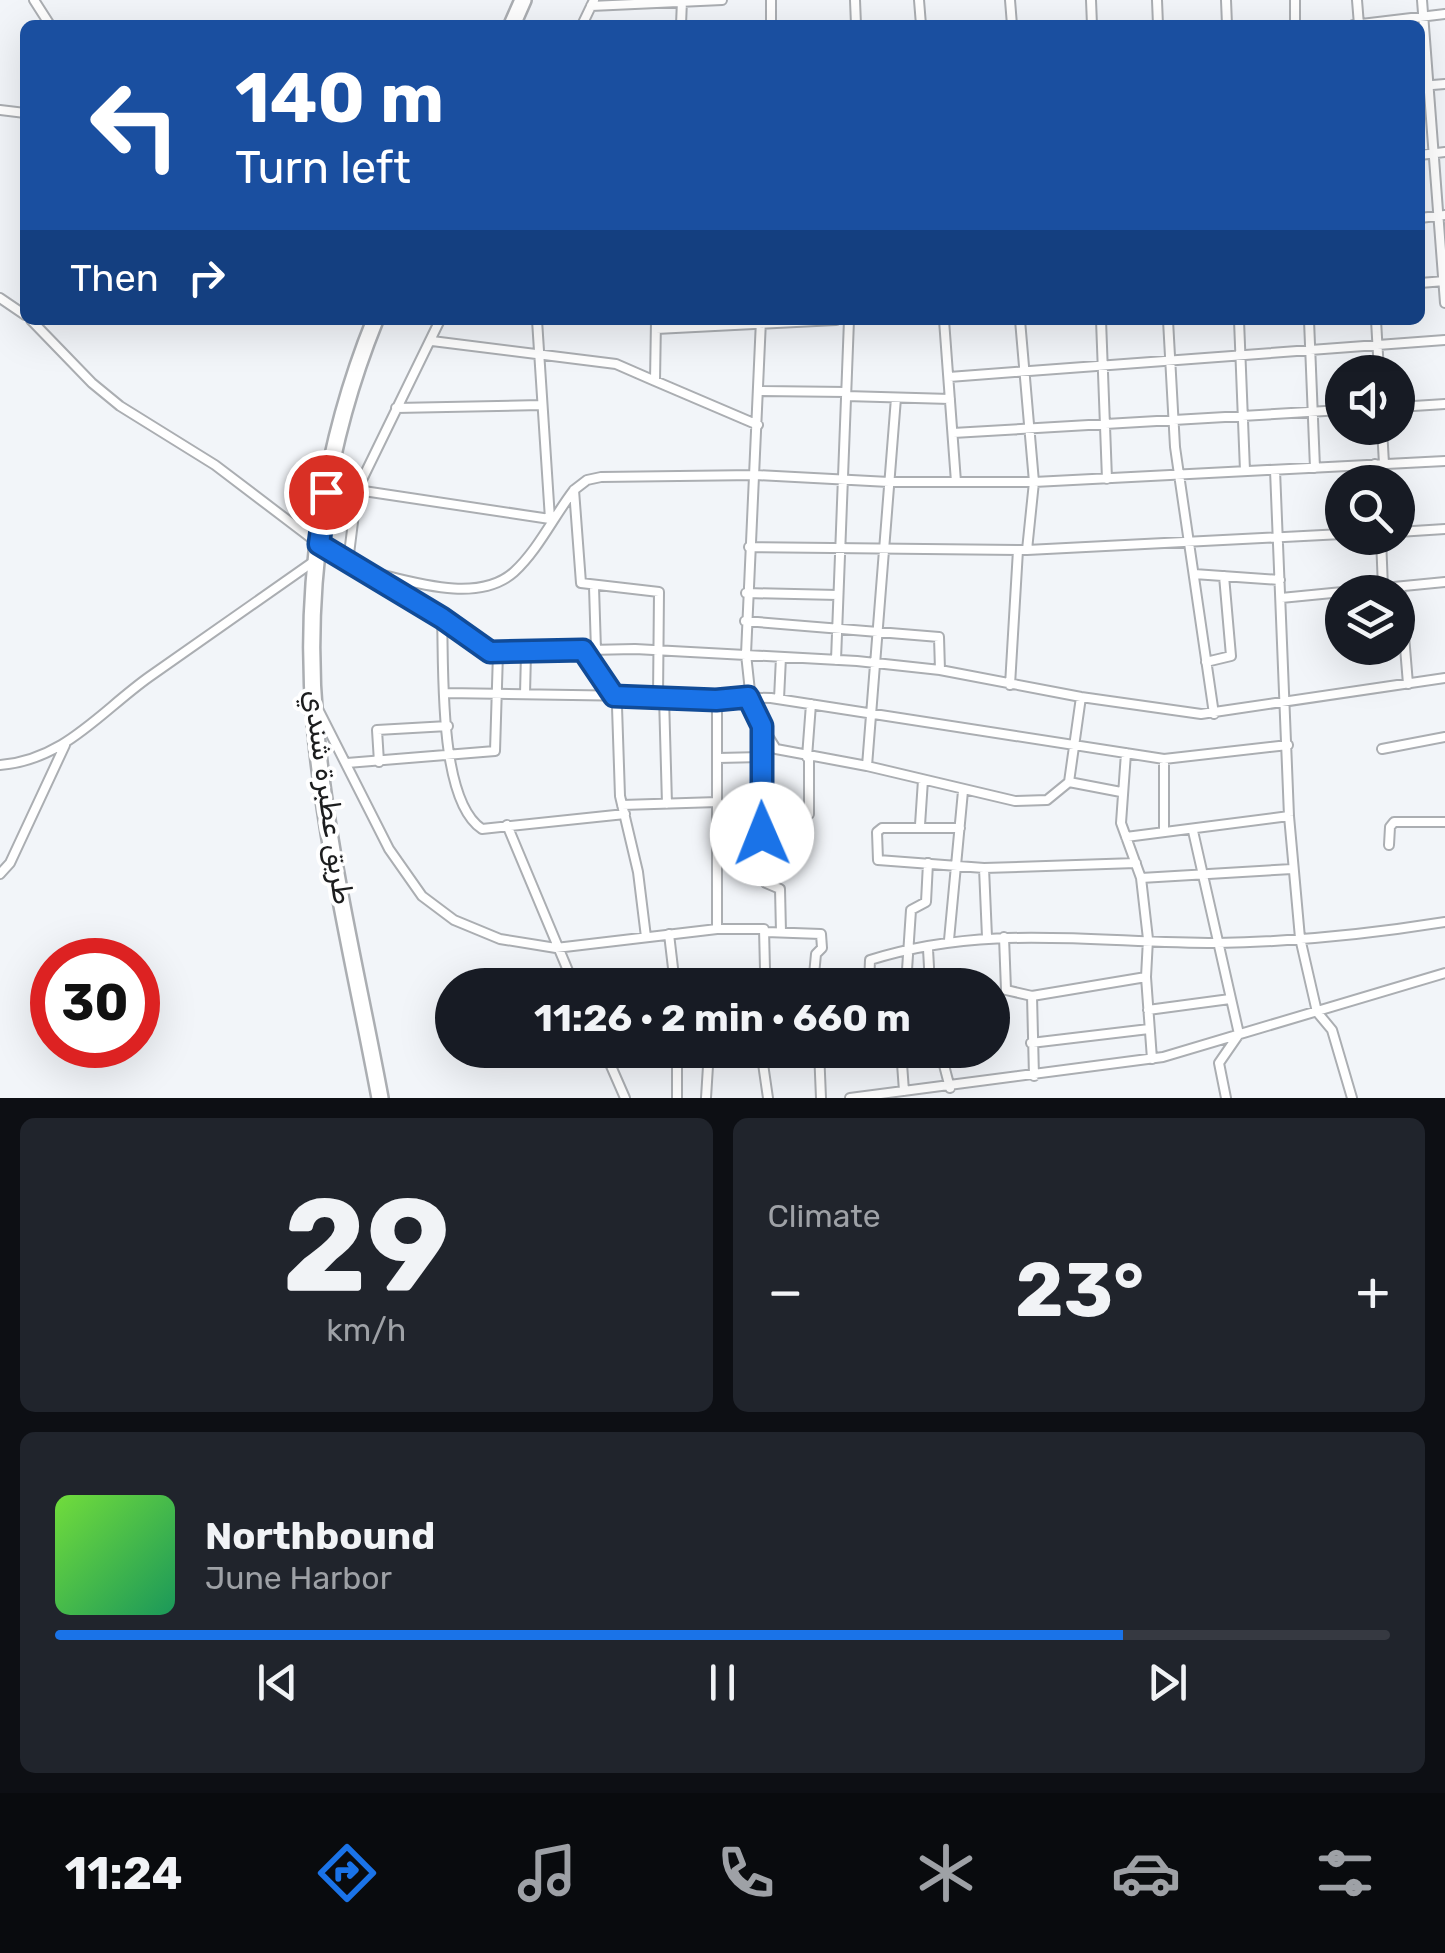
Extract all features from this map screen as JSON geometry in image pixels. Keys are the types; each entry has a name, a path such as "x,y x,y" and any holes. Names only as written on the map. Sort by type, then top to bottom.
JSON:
{"highway":[{"name":"طريق عطبرة شندي","path":"373,325 336,436 318,551 314,704 327,814 380,1098"}],"street":[{"path":"593,3 722,0"},
{"path":"1422,0 1423,20"},
{"path":"1398,20 1445,14"},
{"path":"1425,94 1440,216 1445,303"},
{"path":"1425,154 1445,152"},
{"path":"37,325 92,384 120,406 216,465 318,551 348,562 442,618 479,645 498,653 658,650 836,660 940,670 1082,698 1214,714 1445,678"},
{"path":"348,562 357,490 438,325"},
{"path":"538,325 552,520"},
{"path":"655,381 656,325"},
{"path":"761,325 746,654 748,697 776,749 1031,803 1055,796 1069,782 1082,698"},
{"path":"836,660 849,325"},
{"path":"944,325 956,482"},
{"path":"1010,685 1034,482 1020,325"},
{"path":"1101,325 1107,478"},
{"path":"1168,325 1172,418 1214,714"},
{"path":"1240,325 1245,471"},
{"path":"1309,325 1315,468"},
{"path":"1376,325 1378,355"},
{"path":"948,377 1445,340"},
{"path":"432,341 616,364 758,425"},
{"path":"760,391 950,399"},
{"path":"867,766 896,398"},
{"path":"1415,405 1445,404"},
{"path":"396,408 541,405"},
{"path":"952,432 1325,411"},
{"path":"1380,464 1381,445"},
{"path":"361,570 469,589 493,585 514,572 574,490 601,477 1034,482 1445,461"},
{"path":"1275,470 1289,816 1300,938 1317,1012 1332,1030 1352,1098"},
{"path":"357,490 552,520"},
{"path":"574,490 581,583 659,592 666,804"},
{"path":"1415,531 1445,530"},
{"path":"749,546 884,551 1023,550 1325,535"},
{"path":"0,765 34,759 65,745 134,688 318,551"},
{"path":"1194,574 1280,580"},
{"path":"1206,662 1231,656 1224,576"},
{"path":"1415,585 1445,582"},
{"path":"594,587 596,650"},
{"path":"746,593 838,595"},
{"path":"1281,598 1325,594"},
{"path":"442,618 450,756 459,797 472,821 482,829 666,804 718,802"},
{"path":"745,621 879,629 939,637 940,670"},
{"path":"583,650 614,696 624,810 646,937"},
{"path":"347,763 495,751 498,653"},
{"path":"526,654 526,694"},
{"path":"779,699 780,657"},
{"path":"1406,665 1408,684"},
{"path":"446,694 779,699 1164,759 1288,746"},
{"path":"716,700 717,930"},
{"path":"314,704 389,849 422,896 454,920 500,938 556,948 717,930 758,928 766,932 821,934 822,948 816,954 815,968"},
{"path":"762,816 809,814 811,704"},
{"path":"379,762 377,730 448,726"},
{"path":"762,726 766,883 780,890 781,932"},
{"path":"1382,749 1445,737"},
{"path":"0,874 10,863 65,745"},
{"path":"1126,753 1121,823 1141,878 1148,939 1146,977 1152,1059"},
{"path":"718,758 762,756"},
{"path":"1164,759 1164,832"},
{"path":"920,826 923,780"},
{"path":"1069,782 1121,792"},
{"path":"950,940 963,790"},
{"path":"1126,837 1289,816"},
{"path":"1388,845 1394,822 1445,822"},
{"path":"507,825 566,968"},
{"path":"960,828 878,830 878,860 883,864 928,862 984,868 1136,863"},
{"path":"1193,830 1238,1034 1219,1063 1226,1098"},
{"path":"907,968 911,910 926,902 928,862"},
{"path":"984,868 987,937"},
{"path":"1141,878 1292,868"},
{"path":"870,968 870,960 928,949 950,940 987,937 1217,942 1300,938 1445,922"},
{"path":"764,968 766,932"},
{"path":"669,934 672,968"},
{"path":"1004,937 1006,990 1032,996 1146,977"},
{"path":"928,949 929,968"},
{"path":"850,1098 1152,1059 1445,974"},
{"path":"1032,996 1034,1076"},
{"path":"1148,1010 1230,999"},
{"path":"1031,1044 1149,1029"},
{"path":"612,1068 625,1098"},
{"path":"677,1068 677,1098"},
{"path":"706,1098 708,1068"},
{"path":"764,1068 768,1098"},
{"path":"820,1068 821,1098"},
{"path":"902,1068 904,1091"},
{"path":"945,1068 950,1088"}],"route":[{"path":"326,492 319,544 442,618 490,652 583,650 614,696 716,700 748,697 762,726 762,834"}]}
